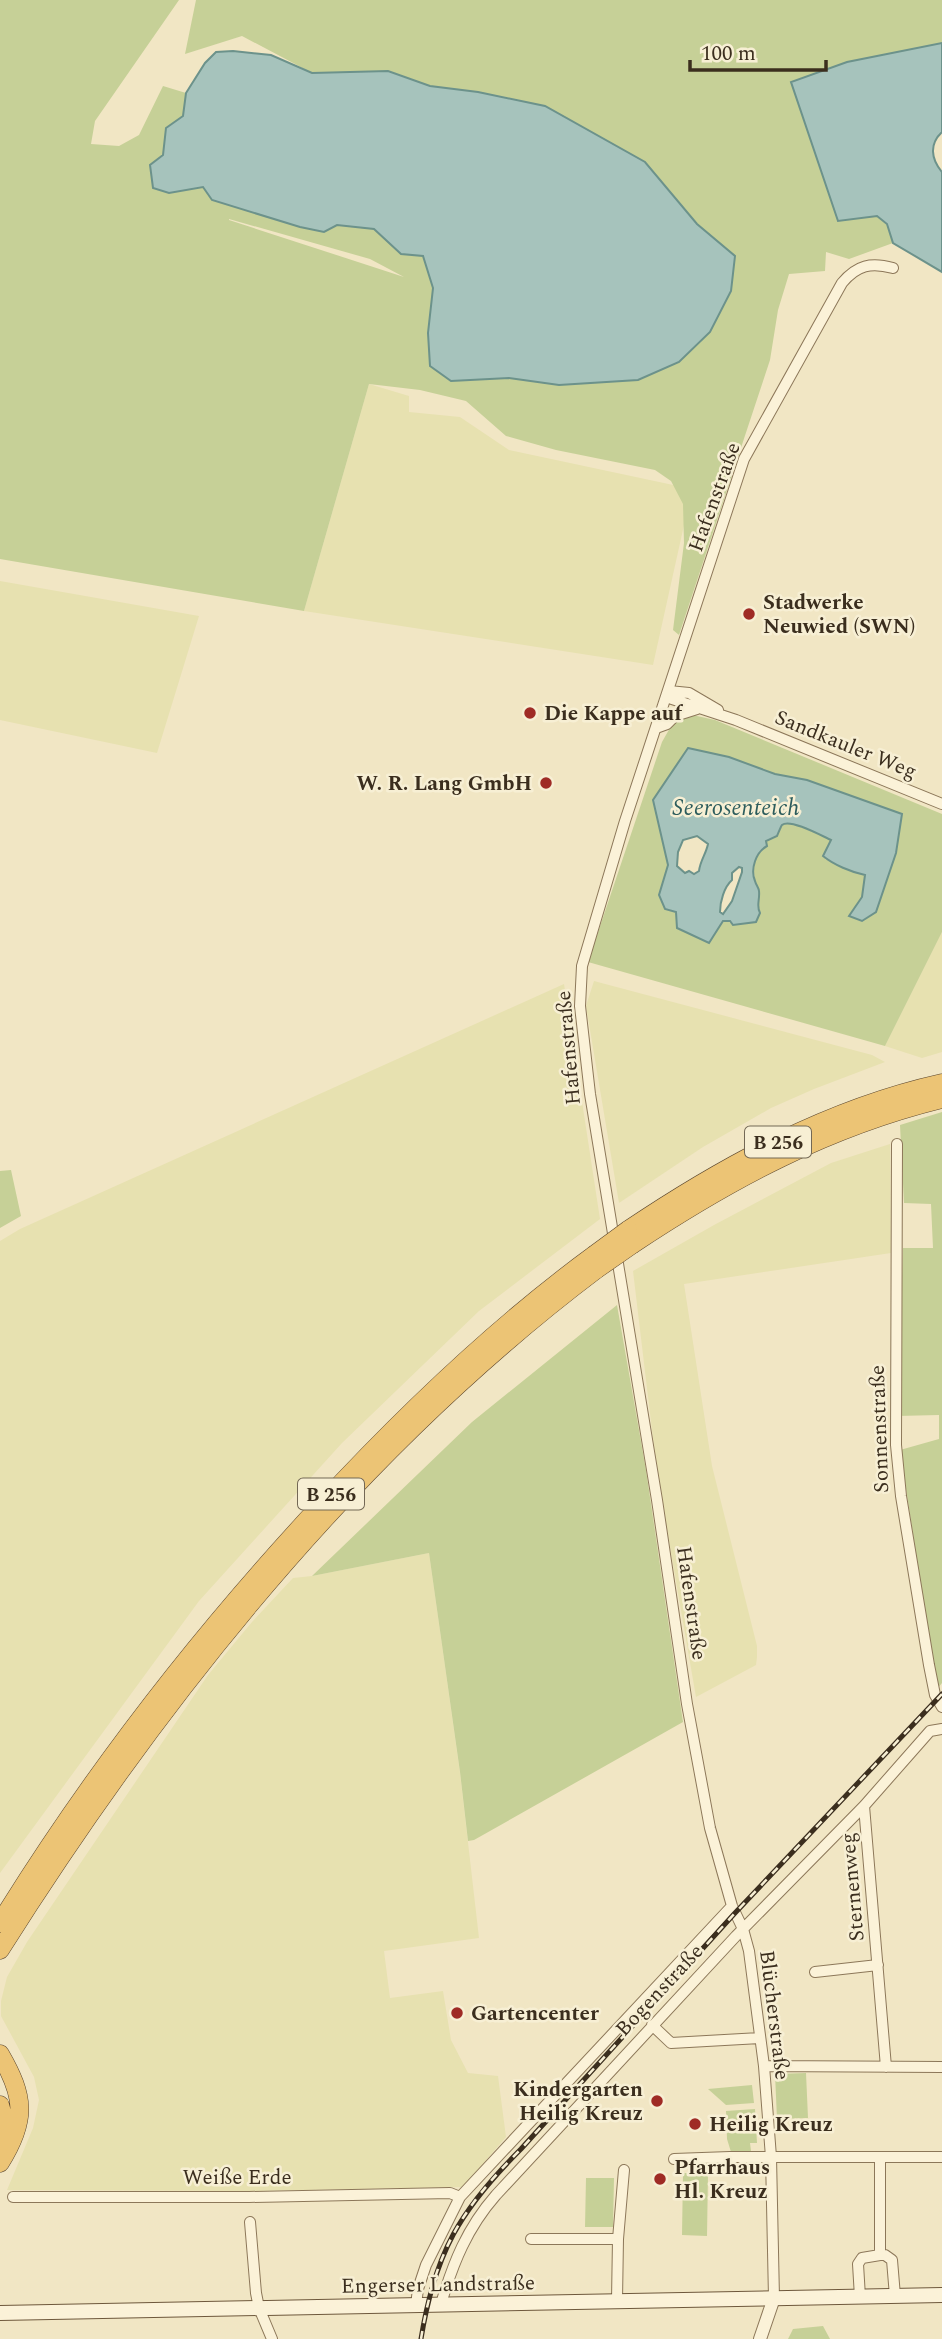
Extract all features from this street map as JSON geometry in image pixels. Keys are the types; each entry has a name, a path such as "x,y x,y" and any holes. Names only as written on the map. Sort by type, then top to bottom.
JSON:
{"highway":[{"name":"B 256","path":"0,1923 103,1768 179,1668 270,1559 347,1476 440,1385 530,1303 631,1237 704,1181 790,1136 942,1083"},
{"name":"B 256","path":"631,1237 778,1158 840,1131 942,1098"},
{"name":"B 256","path":"0,1950 48,1875 136,1749 189,1678 280,1569 425,1418 595,1262"},
{"path":"0,2054 16,2085 20,2106 15,2136 0,2163"},
{"path":"0,2105 6,2127 0,2163"}],"main road":[{"name":"Engerser Landstraße","path":"0,2313 942,2295"}],"street":[{"name":"Hafenstraße","path":"732,1906 710,1828 687,1703 657,1500 590,1094 580,1006 582,966 625,821 744,459 842,283 852,271 863,267 879,264 893,268"},
{"name":"Sandkauler Weg","path":"668,694 697,709 736,720 942,804"},
{"name":"Sandkauler Weg","path":"668,694 689,694 736,720"},
{"path":"656,728 667,724 675,716 697,709"},
{"name":"Sonnenstraße","path":"897,1144 896,1445 901,1496 929,1665 935,1695 942,1707"},
{"name":"Bogenstraße","path":"441,2304 456,2256 481,2212 652,2025 864,1806 930,1731 942,1729"},
{"name":"Sternenweg","path":"864,1806 886,2067"},
{"path":"416,2305 426,2265 460,2197 732,1906"},
{"name":"Blücherstraße","path":"732,1906 743,1929 749,1951 764,2066 771,2157 774,2298 760,2339"},
{"name":"Sternenweg","path":"815,1972 878,1965"},
{"path":"652,2025 671,2043 760,2038"},
{"path":"764,2066 942,2067"},
{"path":"674,2159 942,2157"},
{"path":"880,2158 880,2255"},
{"path":"617,2300 618,2239 624,2171"},
{"name":"Weiße Erde","path":"13,2197 249,2197 450,2193 460,2197"},
{"path":"250,2222 259,2308 272,2339"},
{"name":"Engerser Landstraße","path":"531,2239 618,2239"},
{"path":"860,2297 858,2264 862,2258 880,2255 892,2260 895,2296"}],"shaded area":[{"path":"369,384 409,396 409,412 460,417 509,450 692,489 653,665 304,611"},
{"path":"0,581 199,616 157,753 0,720"},
{"path":"942,932 942,1052 922,1058 885,1046"},
{"path":"594,981 872,1055 885,1062 771,1108 703,1147 619,1203 586,1006"},
{"path":"564,984 600,1219 479,1311 342,1443 199,1601 0,1873 0,1241 20,1229"},
{"path":"890,1144 891,1253 684,1284 712,1466 757,1646 756,1665 696,1697 657,1472 633,1271 831,1163"},
{"path":"429,1553 460,1773 479,1938 384,1951 390,1998 443,1991 451,2040 468,2073 498,2076 506,2137 463,2187 252,2191 7,2190 33,2128 39,2100 34,2077 1,2016 1,2001 7,1977 27,1942 208,1675 293,1578"}],"green space":[{"path":"0,0 179,0 95,121 91,144 119,146 139,135 163,86 186,93 183,116 166,128 163,156 169,193 203,187 337,225 374,229 401,253 423,256 433,288 428,333 451,381 509,378 559,385 735,256 697,224 645,162 545,106 478,92 430,86 388,71 312,73 242,36 185,54 196,0 942,0 942,43 847,62 877,216 887,224 893,243 849,259 826,252 825,271 789,274 778,310 770,360 679,635 673,630 684,543 683,504 671,481 655,470 556,450 506,436 466,401 420,390 369,384 304,611 0,559","holes":["229,219 370,259 404,277"]},
{"path":"679,712 715,720 942,814 942,932 885,1046 588,962 662,742","holes":["688,748 729,757 775,774 807,780 902,814 896,853 876,912 863,921 850,915 862,897 865,875 825,859 832,840 786,823 766,841 755,859 757,906 751,920 745,923 726,921 702,914 659,895 668,865"]},
{"path":"942,1112 942,1683 937,1689 900,1450 939,1439 939,1415 897,1416 903,1248 933,1248 931,1204 904,1203 900,1125"},
{"path":"11,1170 21,1216 0,1228 0,1171"},
{"path":"617,1305 646,1470 683,1722 468,1841 429,1553 312,1576 472,1422"},
{"path":"806,2073 808,2118 777,2119 775,2074"},
{"path":"752,2085 754,2103 726,2105 708,2089"},
{"path":"755,2109 757,2143 750,2143 751,2151 731,2152 727,2139 726,2111"},
{"path":"683,2173 708,2173 707,2236 682,2235"},
{"path":"586,2178 614,2178 613,2227 585,2227"},
{"path":"823,2326 830,2339 788,2339 793,2329"}],"water":[{"path":"942,43 942,132 935,141 933,152 942,172 942,272 893,243 887,224 877,216 838,221 791,82 847,62"},
{"path":"216,52 271,55 312,73 388,71 430,86 478,92 545,106 645,162 697,224 735,256 731,291 710,332 679,362 638,380 559,385 509,378 451,381 430,366 428,333 433,288 423,256 401,254 374,229 337,225 324,232 212,200 203,187 169,193 153,188 150,165 163,155 166,128 183,116 186,93 205,63"},
{"name":"Seerosenteich","path":"688,748 729,757 775,774 807,780 902,814 896,853 876,912 862,921 849,916 862,897 865,875 843,868 823,856 831,840 786,823 782,825 777,836 766,841 767,846 755,861 753,871 759,890 760,913 756,922 733,925 730,921 723,921 709,943 677,928 676,912 665,909 659,895 668,865 653,800","holes":["697,836 708,844 707,848 699,871 694,874 689,871 685,873 677,866 678,852 683,840","739,867 742,872 732,901 723,914 720,912 723,895 732,880 732,873"]}],"railway":[{"path":"421,2339 434,2281 443,2257 453,2234 482,2192 735,1913 942,1694"}],"place":[{"name":"Stadwerke Neuwied (SWN)","path":"749,614"},
{"name":"Die Kappe auf","path":"530,713"},
{"name":"W. R. Lang GmbH","path":"546,783"},
{"name":"Gartencenter","path":"457,2013"},
{"name":"Kindergarten Heilig Kreuz","path":"657,2101"},
{"name":"Heilig Kreuz","path":"695,2124"},
{"name":"Pfarrhaus Hl. Kreuz","path":"660,2179"}]}
